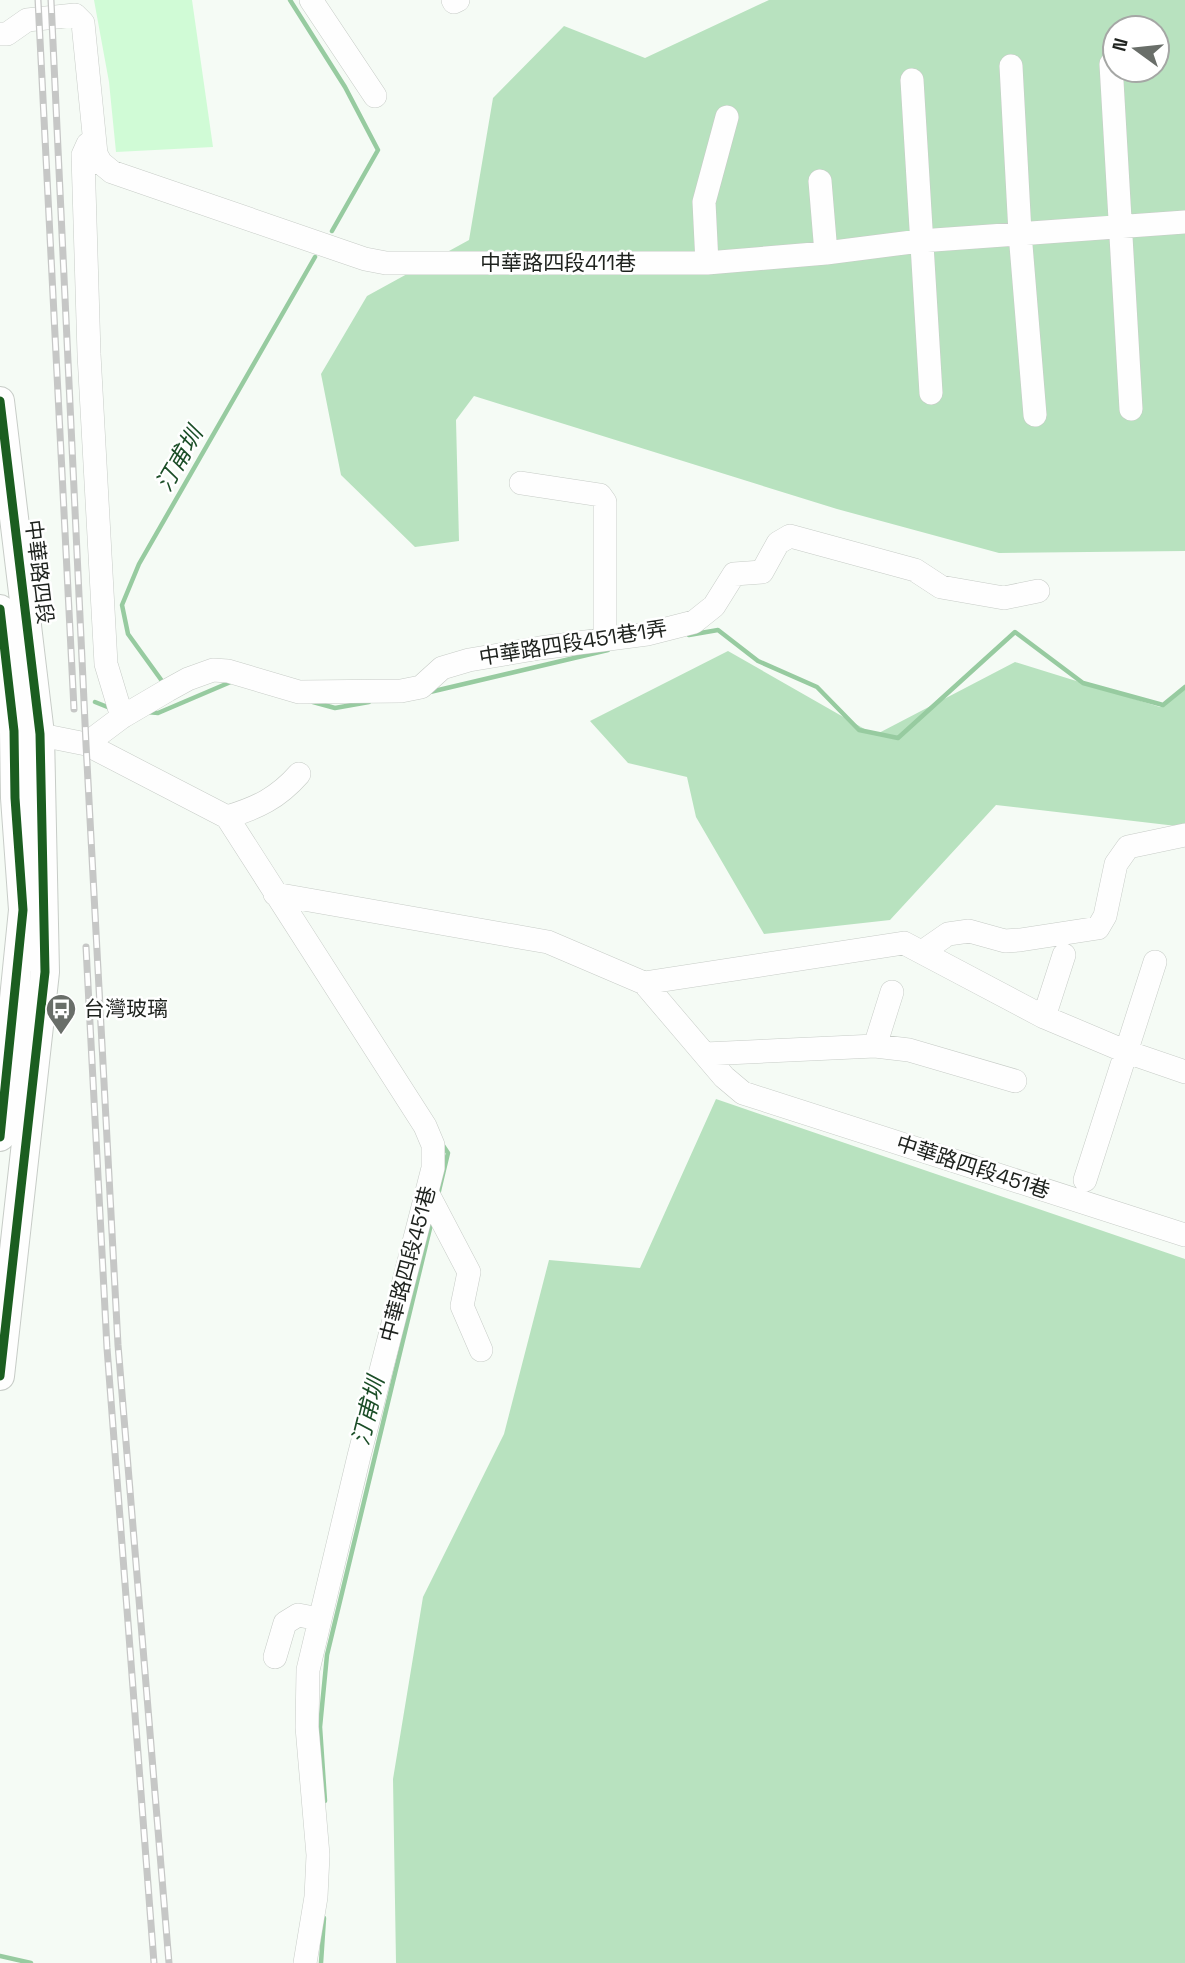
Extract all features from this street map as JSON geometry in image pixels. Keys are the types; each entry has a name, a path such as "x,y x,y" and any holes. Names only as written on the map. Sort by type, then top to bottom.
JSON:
{"main road":[{"name":"中華路四段","path":"0,401 8,622 27,733 45,972 16,1041 0,1137"},
{"name":"中華路四段","path":"0,1376 23,910 8,797 27,733"}],"lane":[{"path":"312,0 375,96"},
{"path":"0,34 7,34 27,20 74,7"},
{"name":"中華路四段411巷","path":"74,7 83,23 94,140 96,154 101,163 112,172 365,259 386,263 707,263 826,253 920,240 1185,222"},
{"path":"1011,66 1020,233 1035,415"},
{"path":"912,80 931,393"},
{"path":"1112,84 1131,409"},
{"path":"707,263 704,202 727,117"},
{"path":"94,140 88,144 83,155 89,341 106,664 122,717"},
{"path":"820,181 826,253"},
{"path":"521,483 600,495 605,502 605,639"},
{"name":"中華路四段451巷1弄","path":"86,744 142,705 188,679 213,670 228,671 299,692 401,691 421,687 442,668 469,660 647,634 694,622 714,606 734,574 762,572 778,543 790,536 915,570 941,587 1004,598 1038,591"},
{"path":"27,733 86,744 227,817 257,808 284,790 299,774"},
{"name":"中華路四段451巷","path":"227,817 425,1126 433,1145 433,1168 308,1670 307,1727 318,1854 316,1896 305,1963"},
{"path":"922,952 948,934 969,931 1005,941 1098,928 1105,916 1116,864 1128,847 1185,835"},
{"name":"中華路四段451巷","path":"275,894 548,942 644,983 724,1077 743,1093 1185,1236"},
{"path":"644,983 904,943 1044,1017 1126,1052 1185,1072"},
{"path":"1044,1017 1064,955"},
{"path":"1085,1181 1155,962"},
{"path":"875,1046 892,992"},
{"path":"705,1054 875,1046 909,1050 1016,1081"},
{"path":"427,1192 468,1272 462,1306 481,1350"},
{"path":"275,1657 285,1623 298,1615 319,1619"}],"green space":[{"path":"94,0 192,0 213,147 116,152 109,82"},
{"path":"769,0 1185,0 1185,551 999,553 837,509 474,396 456,420 459,541 415,547 341,475 321,374 367,296 469,240 493,98 564,26 645,58"},
{"path":"728,651 875,735 1015,662 1160,707 1185,687 1185,827 996,805 890,920 764,934 696,817 687,777 628,763 590,721"},
{"path":"716,1099 1185,1259 1185,1963 396,1963 393,1779 423,1597 504,1434 549,1260 640,1268"}],"waterway":[{"name":"汀甫圳","path":"290,0 345,87 378,150 332,231"},
{"name":"汀甫圳","path":"162,681 128,634 122,605 139,564 315,257"},
{"path":"689,635 718,630 758,661 817,687 859,730 898,738 1015,632 1083,683 1163,705 1185,687"},
{"path":"430,692 608,650"},
{"path":"147,712 158,713 233,681"},
{"path":"95,702 110,708"},
{"path":"313,702 335,708 369,702"},
{"name":"汀甫圳","path":"438,1195 448,1153 442,1144"},
{"name":"汀甫圳","path":"325,1801 320,1727 327,1655 432,1220"},
{"name":"汀甫圳","path":"321,1963 324,1918"},
{"path":"0,1956 31,1963"}],"railway":[{"path":"38,0 74,709"},
{"path":"51,0 118,1345 169,1963"},
{"path":"86,947 107,1348 154,1963"}],"cycle path":[{"path":"0,401 40,734 45,972 0,1376"},
{"path":"0,609 14,731 15,798 23,910 0,1137"}],"place":[{"name":"台灣玻璃","path":"61,1036"}]}
